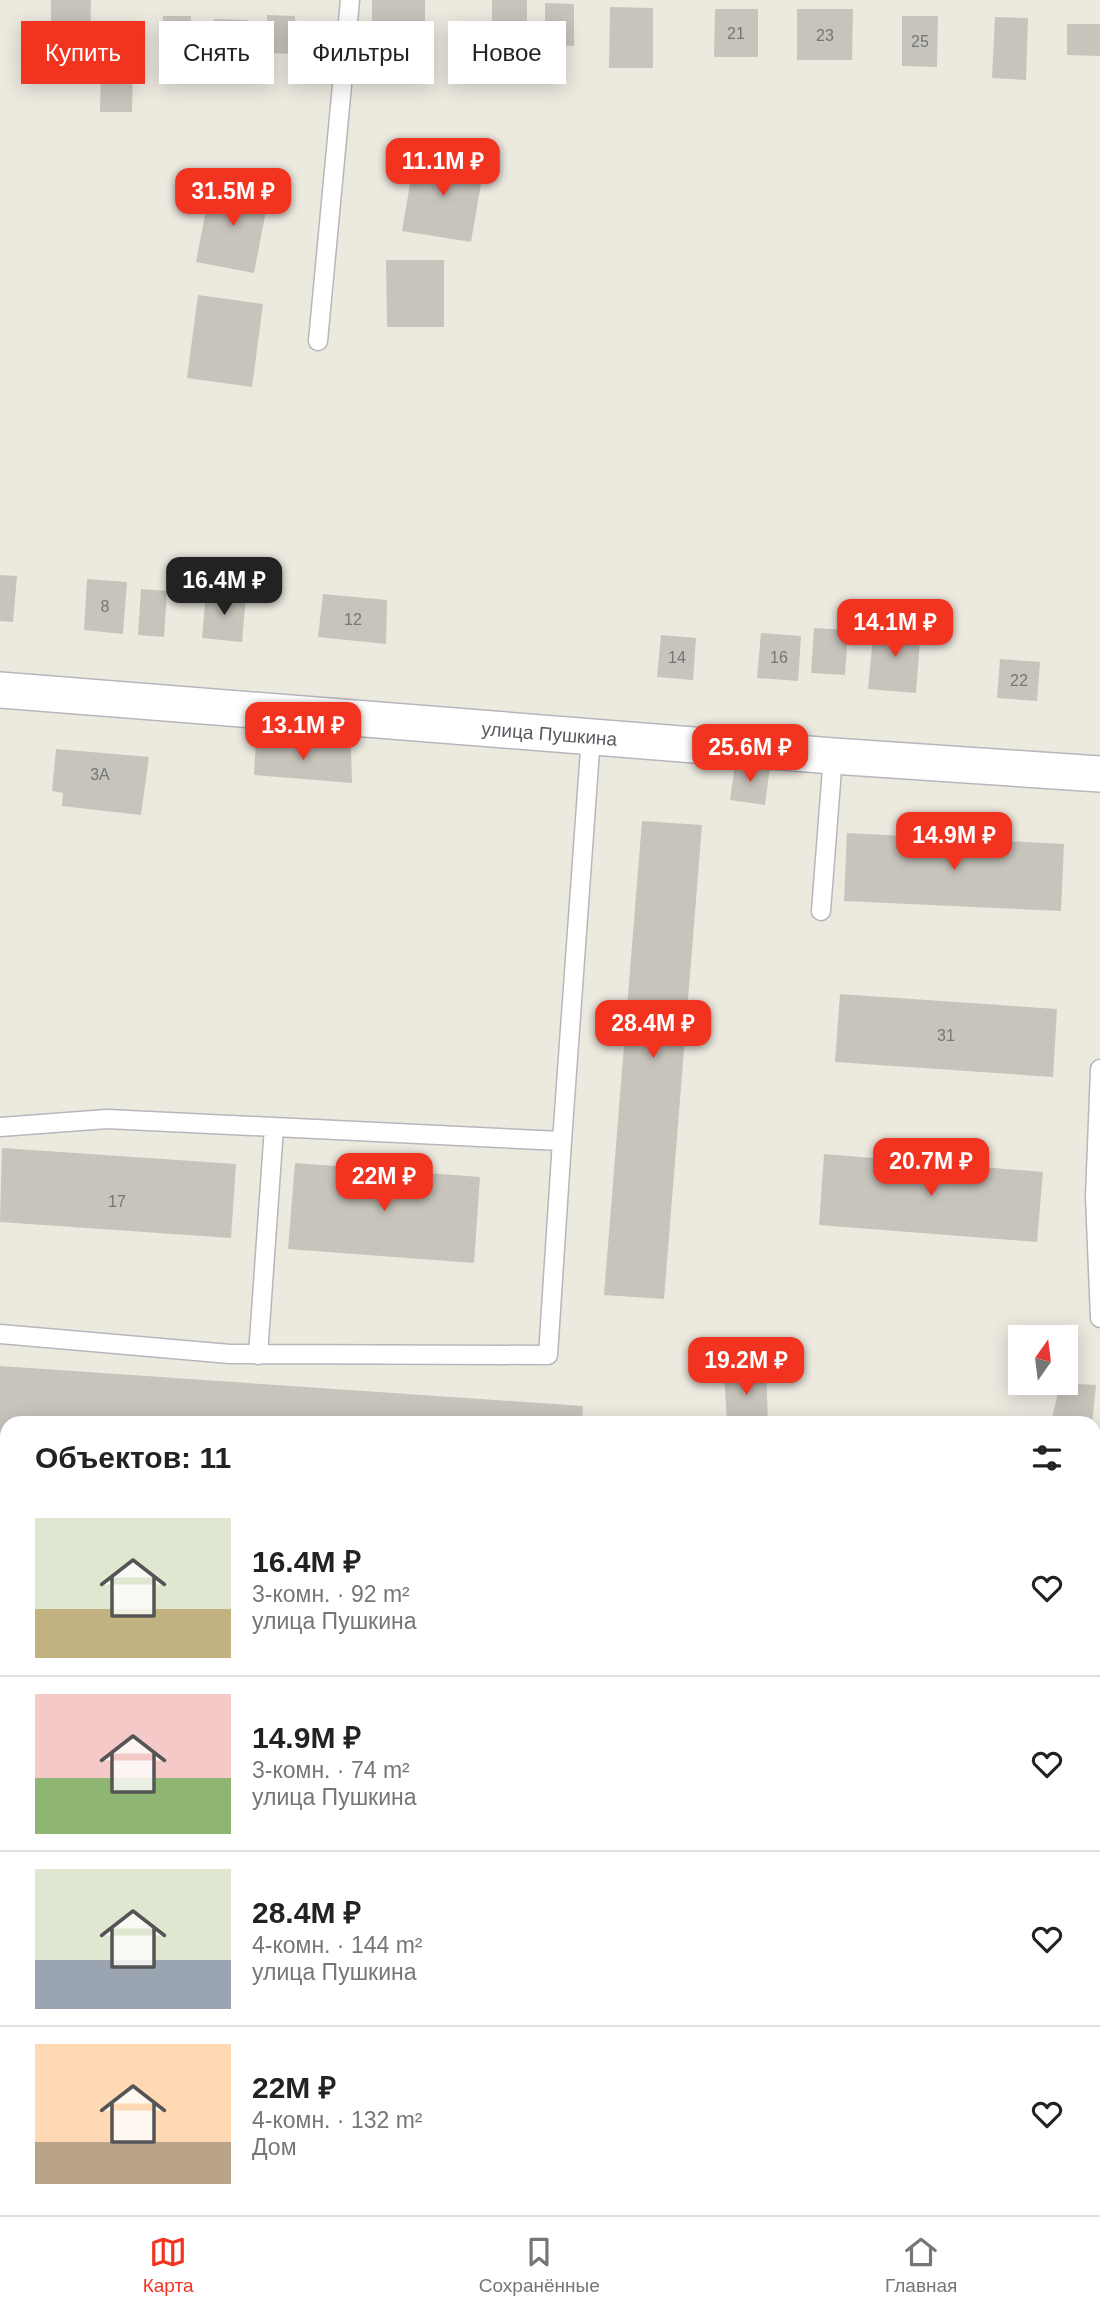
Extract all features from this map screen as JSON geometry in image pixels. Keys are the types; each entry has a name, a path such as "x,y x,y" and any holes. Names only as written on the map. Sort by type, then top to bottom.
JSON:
{"street":[{"name":"улица Пушкина","path":"0,690 1100,774"}],"lane":[{"path":"318,341 350,0"},
{"path":"0,1334 230,1354 548,1355 591,736"},
{"path":"821,911 833,755"},
{"path":"1100,1069 1095,1197 1100,1318"},
{"path":"0,1128 107,1119 562,1141"},
{"path":"258,1354 274,1127"}],"building":[{"path":"51,0 91,0 91,21 51,21"},
{"path":"372,0 425,0 425,21 372,21"},
{"path":"492,0 527,0 527,21 492,21"},
{"path":"545,3 574,4 574,46 566,46 566,21 545,21"},
{"path":"610,7 653,8 653,68 609,68"},
{"path":"715,9 758,9 758,57 714,57"},
{"path":"797,9 853,9 852,60 797,60"},
{"path":"267,15 295,16 295,21 288,21 288,54 274,53 274,21 267,21"},
{"path":"163,16 191,16 191,21 163,21"},
{"path":"902,16 938,16 937,67 902,66"},
{"path":"995,17 1028,18 1026,80 992,78"},
{"path":"214,19 248,20 248,21"},
{"path":"1067,24 1100,24 1100,56 1067,55"},
{"path":"101,84 133,84 132,112 100,112"},
{"path":"415,155 484,166 471,242 402,231"},
{"path":"211,184 269,195 254,273 196,262"},
{"path":"386,260 444,260 444,327 387,327"},
{"path":"198,295 263,304 252,387 187,378"},
{"path":"0,575 17,576 13,622 0,621"},
{"path":"87,579 127,582 123,634 84,630"},
{"path":"141,589 167,591 164,637 138,635"},
{"path":"206,592 246,595 242,642 202,638"},
{"path":"323,594 387,600 386,644 318,637"},
{"path":"874,625 921,628 916,693 868,689"},
{"path":"814,628 848,630 845,675 811,673"},
{"path":"761,633 801,636 798,681 757,678"},
{"path":"661,635 696,638 693,680 657,677"},
{"path":"1000,659 1040,662 1037,701 997,698"},
{"path":"256,741 351,748 352,783 254,775"},
{"path":"56,749 149,757 141,815 62,806 63,793 52,791"},
{"path":"735,764 770,767 765,805 730,800"},
{"path":"642,821 702,825 664,1299 604,1295"},
{"path":"847,833 1064,844 1061,911 844,901"},
{"path":"840,994 1057,1009 1053,1077 835,1062"},
{"path":"2,1148 236,1164 231,1238 0,1222"},
{"path":"824,1154 1043,1172 1037,1242 819,1225"},
{"path":"295,1163 480,1177 474,1263 288,1249"},
{"path":"0,1366 583,1406 582,1416 0,1416"},
{"path":"766,1370 768,1416 727,1416 724,1372"},
{"path":"1078,1384 1096,1385 1093,1416 1053,1416 1057,1395 1078,1395"}]}
